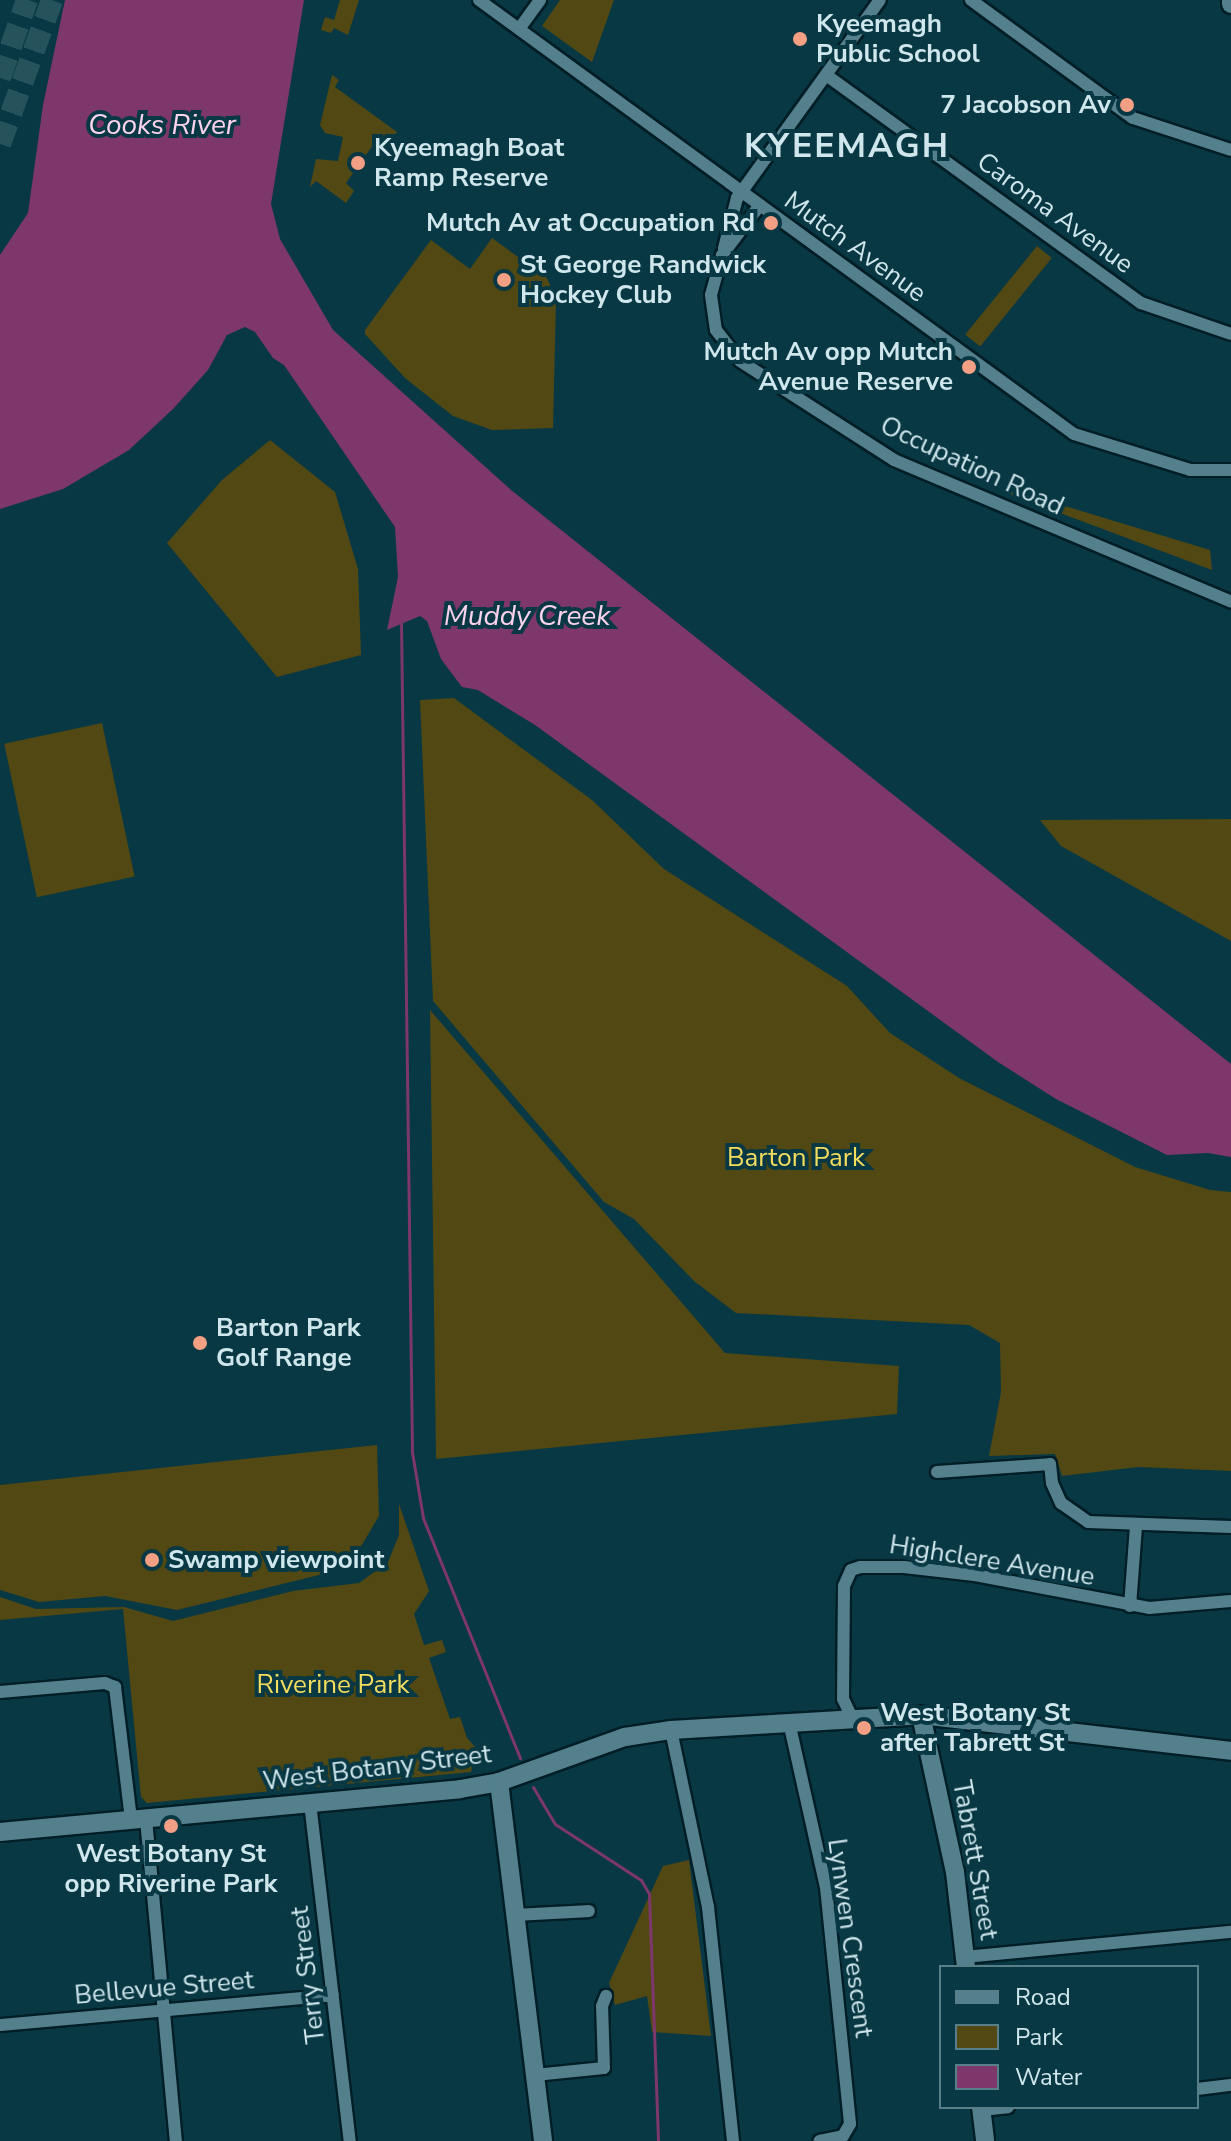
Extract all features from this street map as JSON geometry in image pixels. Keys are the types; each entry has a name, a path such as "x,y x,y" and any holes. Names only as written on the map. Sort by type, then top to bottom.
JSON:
{"main road":[{"name":"West Botany Street","path":"0,1832 460,1789 499,1782 625,1737 671,1730 789,1722 921,1715 1231,1751"},
{"name":"Tabrett Street","path":"921,1715 955,1872 966,1962"},
{"path":"499,1782 543,2141"},
{"path":"981,2109 985,2141"}],"street":[{"name":"Mutch Avenue","path":"479,0 1074,434 1190,470 1231,470"},
{"path":"519,29 540,0"},
{"path":"722,255 741,191 880,0"},
{"path":"971,0 1133,118 1231,150"},
{"name":"Caroma Avenue","path":"826,75 1141,303 1231,334"},
{"name":"Occupation Road","path":"760,205 722,255 711,295 713,319 726,347 747,366 894,460 1231,602"},
{"path":"937,1472 1050,1464 1052,1483 1061,1503 1088,1522 1231,1527"},
{"path":"1130,1606 1136,1526"},
{"name":"Highclere Avenue","path":"852,1718 843,1699 846,1576 860,1567 904,1567 975,1575 1149,1608 1231,1601"},
{"path":"0,1692 105,1683 115,1687 138,1819 164,2010 176,2141"},
{"name":"Lynwen Crescent","path":"789,1722 826,1887 850,2124 843,2136 820,2141"},
{"path":"671,1730 708,1907 733,2141"},
{"name":"Terry Street","path":"310,1803 350,2141"},
{"path":"516,1915 589,1911"},
{"path":"966,1962 1231,1932"},
{"name":"Bellevue Street","path":"0,2025 333,1995"},
{"path":"535,2075 604,2068 602,2006 606,1996"},
{"path":"1199,2089 1231,2085"}],"green space":[{"path":"340,0 359,0 348,35 334,28 331,33 321,30 325,17 334,20"},
{"path":"560,0 614,0 592,62 542,26"},
{"path":"332,75 339,80 335,87 397,132 388,144 378,138 346,183 354,191 346,203 316,181 310,187 316,159 338,161 343,137 325,133 320,125"},
{"path":"492,238 547,278 556,300 553,428 492,430 453,416 405,378 365,334 431,240 470,269"},
{"path":"1037,246 1052,258 980,347 965,335"},
{"path":"270,440 335,492 358,569 361,655 277,677 167,543 222,480"},
{"path":"1017,479 1045,500 1210,550 1212,570 1007,493"},
{"name":"Barton Park","path":"454,698 592,800 664,869 847,986 890,1033 959,1078 1135,1167 1210,1190 1231,1192 1231,1471 1138,1467 1062,1476 1055,1454 989,1456 1001,1392 1000,1343 969,1325 736,1313 694,1281 634,1219 604,1202 433,1001 420,700"},
{"path":"102,723 135,877 37,897 4,744"},
{"path":"1231,819 1231,941 1061,846 1040,820"},
{"path":"430,1010 725,1353 899,1366 897,1414 436,1459"},
{"path":"377,1445 379,1516 360,1548 345,1564 323,1574 177,1610 105,1596 39,1602 0,1590 0,1485"},
{"name":"Riverine Park","path":"399,1504 429,1591 414,1614 424,1645 442,1640 446,1652 429,1658 450,1719 460,1717 467,1738 476,1748 471,1772 147,1803 141,1797 123,1609 0,1620 0,1597 36,1609 124,1607 173,1621 293,1591 359,1583 388,1562 399,1535"},
{"path":"689,1860 711,2036 652,2032 647,1996 615,2005 609,1983 663,1866"}],"water":[{"name":"Muddy Creek","path":"65,0 304,0 271,204 280,239 333,330 511,490 1231,1064 1231,1157 1208,1153 1167,1155 1056,1099 998,1062 535,725 478,690 462,687 441,659 427,621 420,616 387,630 398,577 395,527 284,365 273,358 255,332 245,327 227,335 208,370 173,409 129,450 63,489 0,509 0,255 28,213 43,105"}],"waterway":[{"path":"401,622 412,1452 423,1518 520,1758"},
{"path":"533,1787 555,1824 641,1880 649,1894 658,2141"}],"tunnel":[{"path":"0,78 27,0"},
{"path":"0,144 52,0"}],"place":[{"name":"Kyeemagh Public School","path":"800,39"},
{"name":"7 Jacobson Av","path":"1127,105"},
{"name":"Kyeemagh Boat Ramp Reserve","path":"358,163"},
{"name":"Mutch Av at Occupation Rd","path":"771,223"},
{"name":"St George Randwick Hockey Club","path":"504,280"},
{"name":"Mutch Av opp Mutch Avenue Reserve","path":"969,367"},
{"name":"Barton Park Golf Range","path":"200,1343"},
{"name":"Swamp viewpoint","path":"152,1560"},
{"name":"West Botany St after Tabrett St","path":"864,1728"},
{"name":"West Botany St opp Riverine Park","path":"171,1826"}],"district":[{"name":"KYEEMAGH","path":"847,147"}],"water label":[{"name":"Cooks River","path":"162,125"}]}
